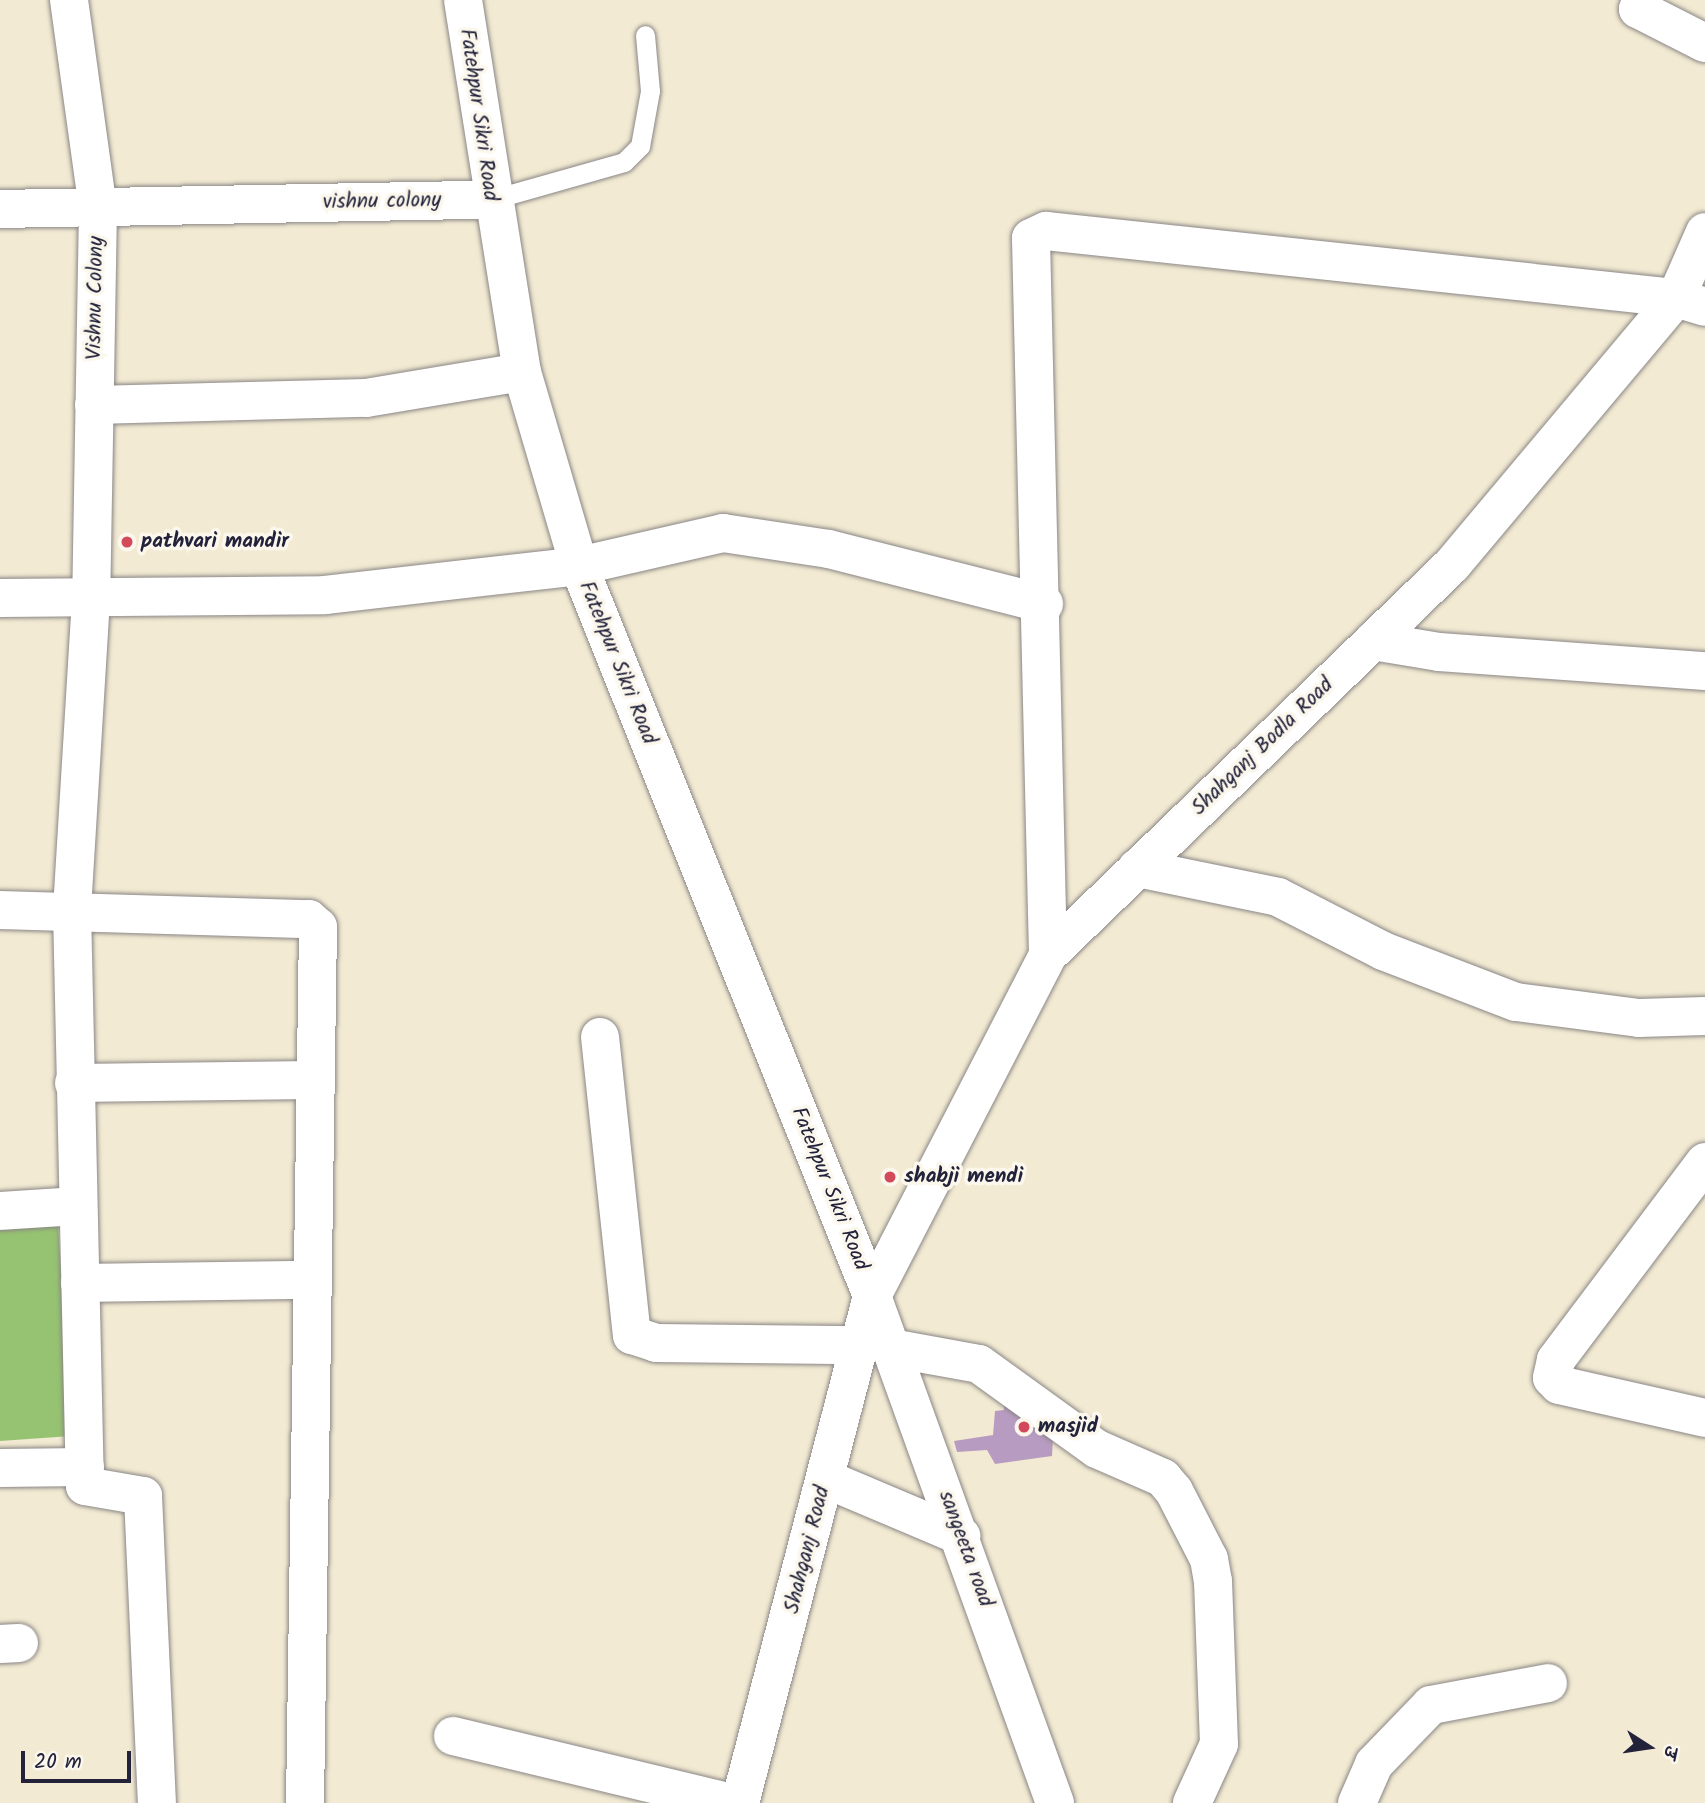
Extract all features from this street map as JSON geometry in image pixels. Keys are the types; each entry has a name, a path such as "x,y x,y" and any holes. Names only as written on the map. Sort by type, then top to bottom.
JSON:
{"street":[{"name":"Vishnu Colony","path":"69,0 98,208 91,599 72,911 85,1466"},
{"name":"Fatehpur Sikri Road","path":"463,0 490,200 522,372 579,566 872,1296"},
{"path":"1631,3 1705,43"},
{"name":"vishnu colony","path":"0,209 490,200"},
{"path":"1048,955 1044,604 1028,252 1038,232 1691,303"},
{"name":"Shahganj Bodla Road","path":"872,1296 1048,955 1452,565 1691,303 1705,232"},
{"path":"94,405 366,398 522,372"},
{"path":"0,598 325,595 579,566 723,533 829,549 1044,604"},
{"path":"1373,641 1439,652 1705,671"},
{"path":"1137,869 1212,879 1279,897 1383,951 1516,1002 1639,1017 1705,1016"},
{"path":"0,910 316,922 308,1280 305,1803"},
{"path":"600,1037 632,1335 656,1343 876,1347 979,1364 1097,1449 1163,1478 1174,1491 1209,1559 1213,1581 1219,1744 1192,1803"},
{"path":"74,1083 312,1080"},
{"path":"1705,1162 1556,1360 1552,1378 1559,1385 1705,1418"},
{"path":"0,1211 78,1206"},
{"path":"80,1283 308,1280"},
{"name":"Shahganj Road","path":"740,1803 826,1479 876,1347 872,1296"},
{"name":"sangeeta road","path":"876,1347 961,1536 1055,1803"},
{"path":"0,1468 85,1466 87,1488 143,1496 157,1803"},
{"path":"826,1479 961,1536"},
{"path":"1357,1803 1374,1764 1431,1704 1548,1683"},
{"path":"453,1736 732,1803"}],"lane":[{"name":"vishnu colony","path":"490,200 624,162 640,146 650,91 645,35"}],"green space":[{"path":"56,1190 71,1436 0,1441 0,1193"}],"building":[{"name":"masjid","path":"1003,1389 1054,1419 1052,1456 995,1464 987,1450 957,1452 954,1441 993,1435 995,1411 1004,1410"}],"place":[{"name":"pathvari mandir","path":"127,542"},
{"name":"shabji mendi","path":"890,1177"},
{"name":"masjid","path":"1024,1427"}]}
